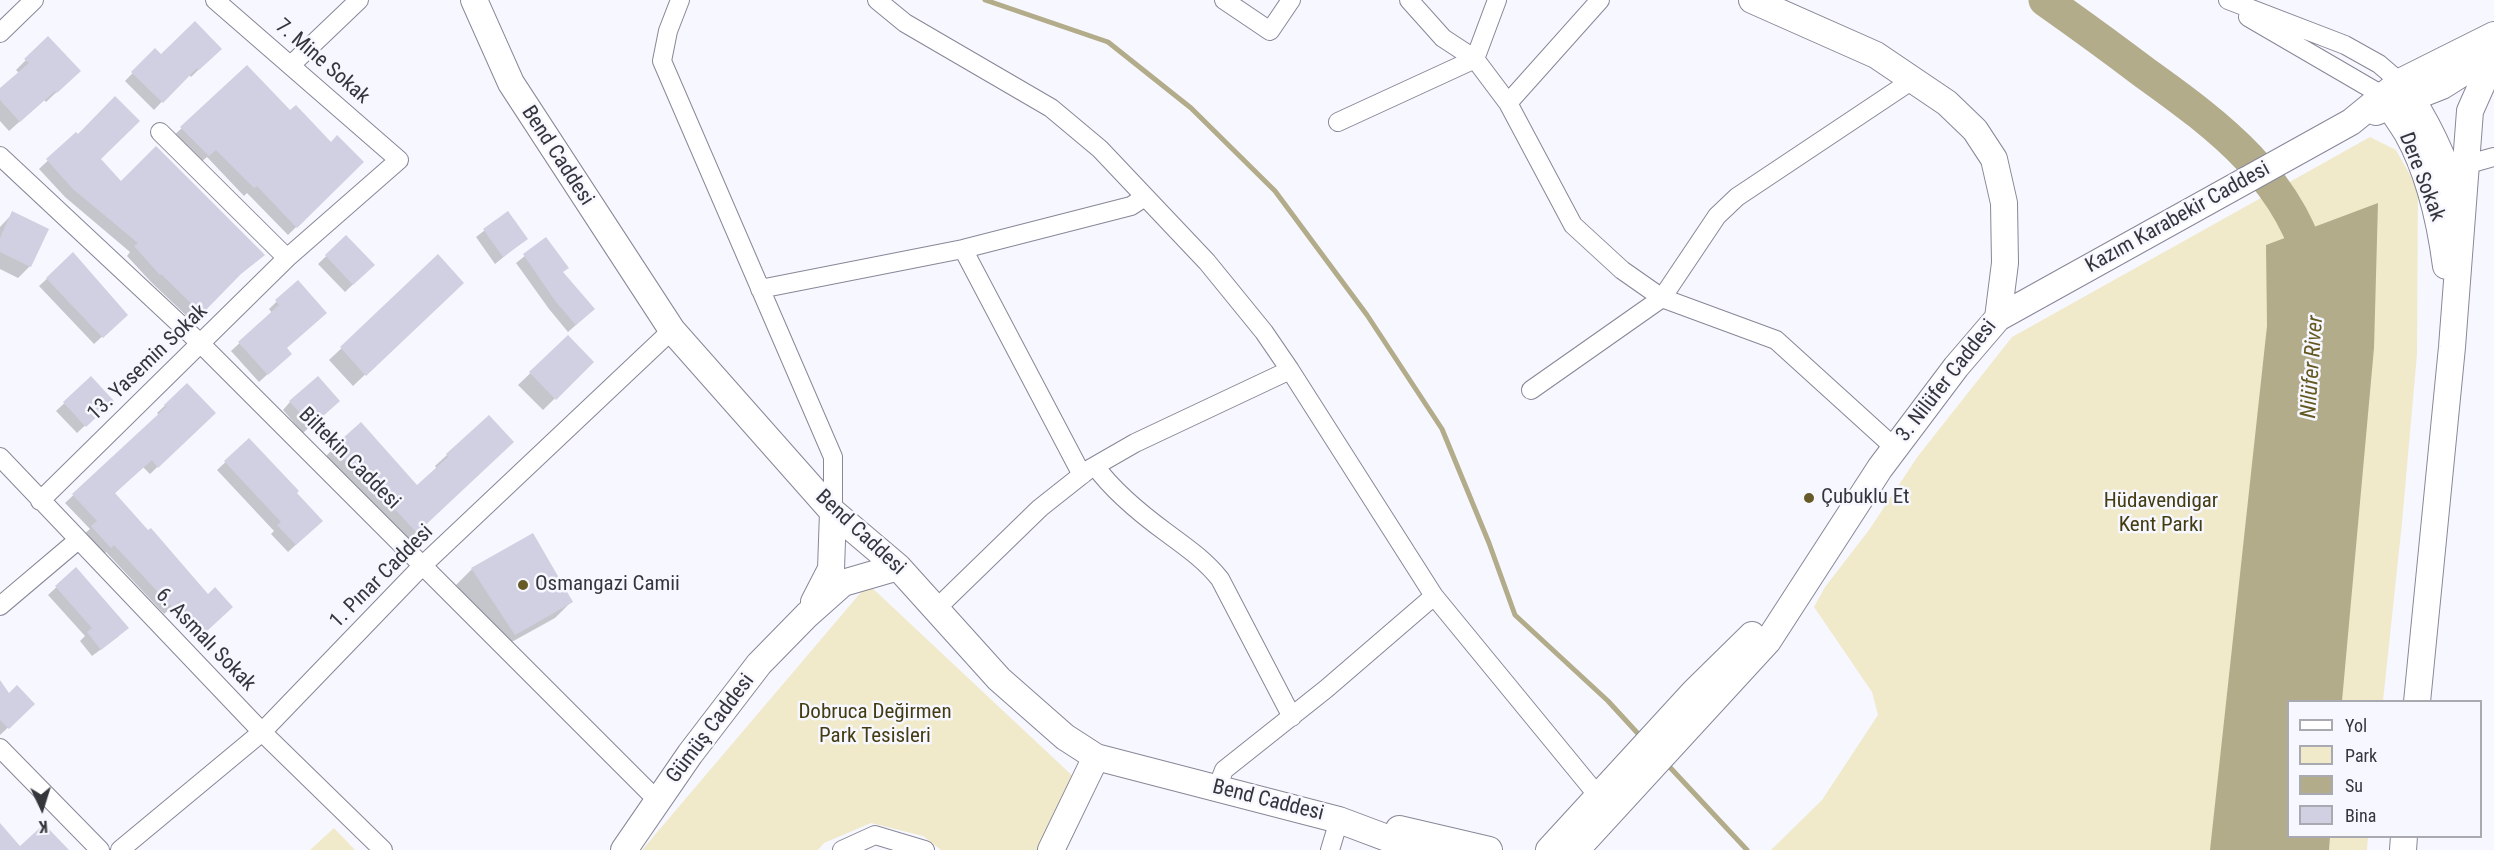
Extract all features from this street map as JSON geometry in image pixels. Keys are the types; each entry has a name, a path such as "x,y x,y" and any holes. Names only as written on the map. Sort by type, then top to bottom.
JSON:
{"main road":[{"name":"Bend Caddesi","path":"474,0 511,83 672,330 833,512 898,567 999,679 1065,737 1096,757 1339,820 1419,850"},
{"name":"3. Nilüfer Caddesi","path":"1629,776 1804,584 1895,448 1956,367 1998,318 2005,263 2004,203 1994,159 1975,130 1947,103 1876,55 1752,0"},
{"name":"Kazım Karabekir Caddesi","path":"1998,318 2355,120 2494,35"},
{"name":"Kazım Karabekir Caddesi","path":"2396,96 2442,86 2494,55"},
{"name":"Dere Sokak","path":"2417,700 2452,347 2470,111 2494,55"},
{"name":"Dere Sokak","path":"2396,96 2450,174 2461,215"},
{"name":"Dere Sokak","path":"2396,96 2408,135 2436,205 2448,287 2452,347"},
{"path":"807,615 831,569 833,512"},
{"path":"807,615 843,583 898,567"},
{"name":"Gümüş Caddesi","path":"624,850 759,664 807,615"},
{"path":"1051,850 1096,757"},
{"path":"1549,850 1599,797 1629,776"},
{"path":"1576,850 1629,776"},
{"path":"1339,820 1387,826 1489,850"}],"street":[{"path":"0,33 34,0"},
{"name":"7. Mine Sokak","path":"215,0 399,160"},
{"path":"291,64 359,0"},
{"path":"680,0 668,30 662,61 833,457 833,512"},
{"path":"877,0 905,23 1051,108 1100,149 1214,270 1264,332 1290,370 1434,596 1599,797"},
{"path":"1224,0 1270,31 1290,0"},
{"path":"1409,0 1443,38 1474,59 1508,103 1573,225 1622,270 1662,298 1776,340 1895,448"},
{"path":"1338,122 1474,59 1497,0"},
{"path":"1508,103 1600,0"},
{"name":"Dere Sokak","path":"2218,0 2396,96"},
{"path":"2228,0 2344,45 2379,64 2396,96"},
{"path":"1531,390 1662,298 1717,216 1737,197 1914,79"},
{"path":"160,132 287,258"},
{"name":"Biltekin Caddesi","path":"0,156 200,343 658,801"},
{"path":"2465,165 2494,157"},
{"name":"13. Yasemin Sokak","path":"40,501 287,258 399,160"},
{"path":"760,289 963,249 1131,206 1145,197"},
{"path":"963,249 1088,470 1106,481 1215,572 1292,717"},
{"name":"1. Pınar Caddesi","path":"120,850 262,732 423,565 672,330"},
{"path":"936,609 1040,508 1088,470 1135,443 1290,370"},
{"name":"6. Asmalı Sokak","path":"0,457 262,732 383,850"},
{"path":"0,606 78,540"},
{"path":"1217,788 1224,770 1292,717 1434,596"},
{"path":"0,748 100,850"},
{"path":"1330,850 1339,820"},
{"path":"842,850 875,835 925,850"}],"green space":[{"name":"Hüdavendigar Kent Parkı","path":"2370,137 2396,150 2418,189 2417,354 2383,700 2287,700 2287,838 2368,838 2367,850 1771,850 1822,800 1878,715 1872,692 1814,607 1825,587 1869,530 1918,456 2012,337"},
{"name":"Dobruca Değirmen Park Tesisleri","path":"868,584 1078,781 1040,850 941,850 923,836 871,823 824,843 818,850 642,850"},
{"path":"334,828 355,850 310,850"}],"water":[{"path":"2378,203 2374,348 2342,700 2287,700 2287,838 2330,838 2329,850 2210,850 2267,326 2266,245"}],"building":[{"path":"195,21 222,49 199,70 197,68 163,103 131,72 155,48 161,54"},
{"path":"48,36 81,71 20,122 0,100 0,88 29,63 24,59"},
{"path":"247,65 290,110 296,105 331,142 337,135 364,162 297,228 257,186 254,188 216,150 209,156 180,127"},
{"path":"115,96 140,121 101,159 121,181 156,146 265,255 241,274 202,314 160,275 134,246 138,243 73,189 46,159 76,132 78,134"},
{"path":"12,211 49,229 31,267 0,252 0,238"},
{"path":"508,211 528,239 503,257 483,229"},
{"path":"346,235 375,265 353,285 325,255"},
{"path":"546,237 569,268 563,272 595,309 576,325 556,302 523,254"},
{"path":"73,252 128,315 103,338 46,278"},
{"path":"438,254 464,283 366,376 340,347"},
{"path":"298,280 327,313 287,348 292,354 268,375 238,342 279,305 275,300"},
{"path":"568,335 594,362 556,400 529,372"},
{"path":"91,376 114,401 86,427 63,402"},
{"path":"318,376 340,401 312,426 289,401"},
{"path":"187,383 216,413 158,468 152,460 115,493 148,530 151,528 208,594 215,587 233,607 206,632 179,602 173,608 114,545 111,548 91,526 97,521 72,494 166,407 164,405"},
{"path":"489,415 514,442 417,533 333,447 361,422 417,485 448,457 446,454"},
{"path":"249,438 299,491 297,493 323,521 296,545 277,525 281,522 224,461"},
{"name":"Osmangazi Camii","path":"533,533 573,602 515,635 471,568"},
{"path":"76,567 129,628 101,650 87,632 92,628 55,586"},
{"path":"0,680 9,693 17,685 35,704 9,729 0,720"},
{"path":"0,823 20,846 44,824 69,850 0,850"}],"waterway":[{"path":"985,0 1108,42 1191,108 1275,191 1367,315 1442,429 1489,543 1515,615 1608,701 1642,738"},
{"name":"Nilüfer River","path":"2045,0 2200,114 2249,159 2271,184 2289,211 2304,242 2314,275"},
{"path":"1665,762 1747,850"}],"place":[{"name":"Çubuklu Et","path":"1809,498"},
{"name":"Osmangazi Camii","path":"523,585"}]}
